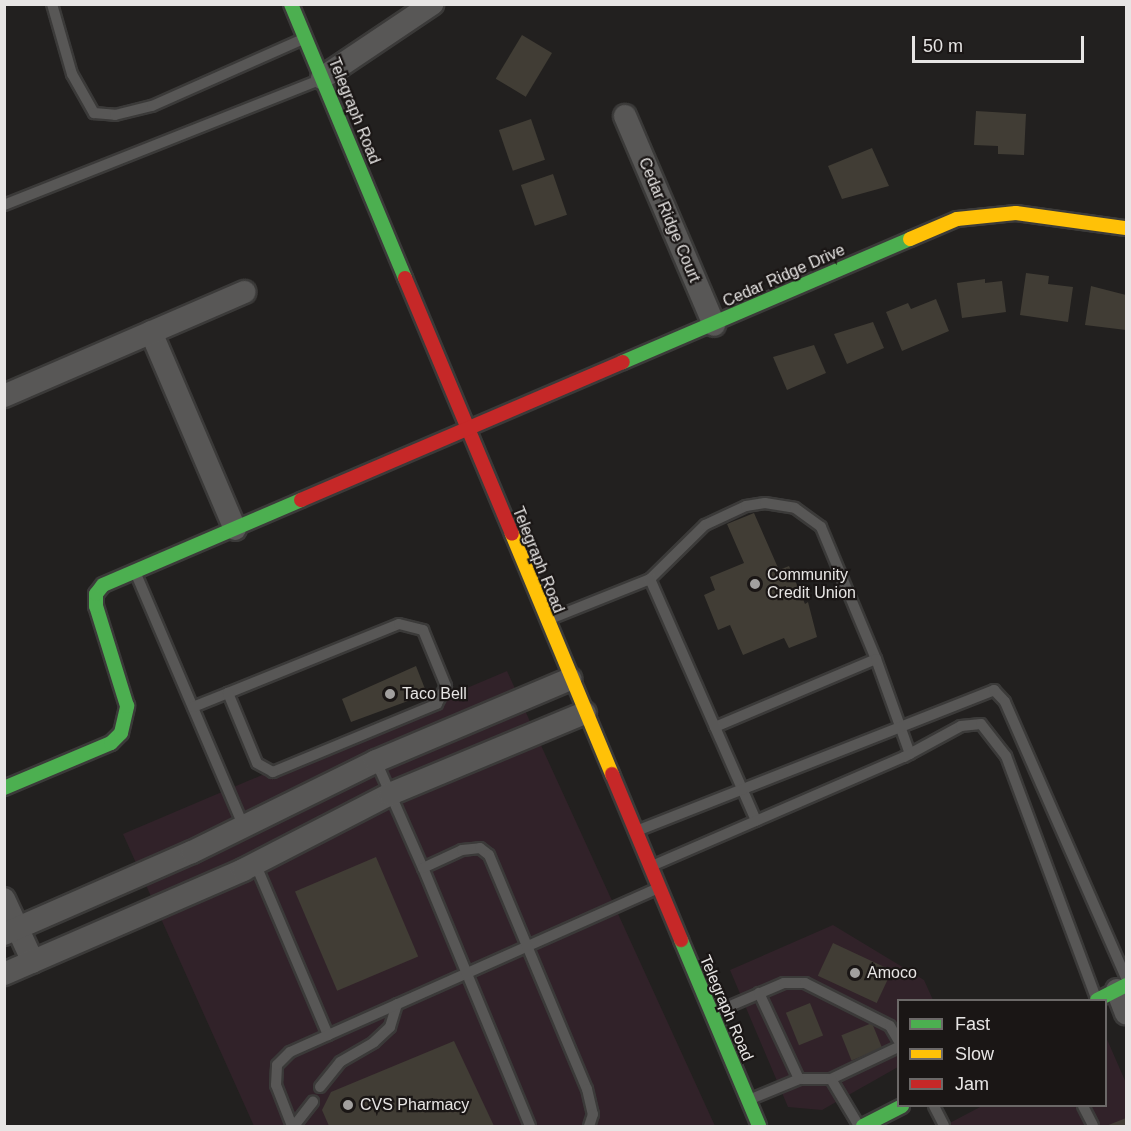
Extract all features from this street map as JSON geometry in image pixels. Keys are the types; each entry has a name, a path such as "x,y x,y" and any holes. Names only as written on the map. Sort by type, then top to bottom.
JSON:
{"street":[{"name":"Telegraph Road","path":"291,4 648,868 759,1126"},
{"path":"322,78 432,4"},
{"name":"Cedar Ridge Court","path":"625,116 714,325"},
{"name":"Cedar Ridge Drive","path":"4,788 111,743 121,733 127,706 100,625 96,594 103,585 970,216 1016,213 1126,228"},
{"path":"4,396 243,292"},
{"path":"151,333 235,529"},
{"path":"11,931 244,827 376,761 570,679"},
{"path":"4,974 255,863 390,794 585,714"},
{"path":"244,827 255,863"},
{"path":"4,899 11,931 33,962"},
{"path":"1113,991 1126,1013"},
{"path":"861,1126 900,1107"}],"lane":[{"path":"52,4 72,74 94,113 115,115 152,105 305,38"},
{"path":"4,206 322,78"},
{"path":"545,620 650,579 705,525 746,506 765,503 795,507 821,526 876,659 910,754"},
{"path":"135,572 244,827"},
{"path":"650,579 756,821"},
{"path":"193,707 399,624 423,630 446,686 444,696 437,704 273,772 257,763 228,693"},
{"path":"715,727 876,659"},
{"path":"633,832 994,690 1000,693 1113,991"},
{"path":"648,868 910,754 961,726 981,724 989,729 1005,756 1113,991"},
{"path":"376,761 468,973 530,1126"},
{"path":"423,868 462,850 480,848 489,855 587,1089 593,1114 589,1126"},
{"path":"255,863 328,1035"},
{"path":"313,1102 293,1126 276,1085 277,1065 290,1052 657,889"},
{"path":"710,1014 784,983 805,983 890,1026 897,1038"},
{"path":"759,993 799,1079"},
{"path":"321,1087 340,1062 374,1042 390,1027 397,1004"},
{"path":"747,1101 799,1079 831,1079 897,1047"},
{"path":"831,1079 861,1126"},
{"path":"934,1107 944,1126"},
{"path":"1084,1107 1093,1126"}],"shaded area":[{"path":"507,671 715,1126 254,1126 123,834"},
{"path":"833,925 924,980 933,999 897,999 897,1068 822,1110 788,1107 730,970"},
{"path":"1107,1039 1126,1083 1126,1126 944,1126 980,1107 1107,1107"}],"building":[{"path":"522,35 552,53 526,97 496,79"},
{"path":"976,111 1026,114 1024,155 998,154 998,146 974,145"},
{"path":"531,119 545,160 513,171 499,130"},
{"path":"872,148 889,186 842,199 828,166"},
{"path":"553,174 567,215 535,226 521,185"},
{"path":"1026,273 1049,276 1048,284 1073,287 1068,322 1020,315"},
{"path":"985,279 985,283 1002,281 1006,312 962,318 957,283"},
{"path":"1091,286 1126,295 1126,330 1085,325"},
{"path":"936,299 949,331 902,351 886,312 908,303 911,309"},
{"path":"873,322 884,348 847,364 834,334"},
{"path":"814,345 826,373 787,390 773,357"},
{"name":"Community Credit Union","path":"754,513 779,570 789,566 805,604 808,602 817,637 789,648 784,638 743,655 730,625 718,630 704,595 715,590 710,577 744,563 727,524"},
{"name":"Taco Bell","path":"416,666 427,694 351,722 342,699"},
{"path":"376,857 418,956 337,991 295,891"},
{"name":"Amoco","path":"833,943 892,970 877,1003 818,976"},
{"path":"810,1003 823,1035 799,1045 786,1013"},
{"path":"872,1023 882,1048 852,1060 841,1035"},
{"name":"CVS Pharmacy","path":"454,1041 494,1126 329,1126 322,1110 331,1092"},
{"path":"1126,1118 1126,1126 1106,1126"}],"traffic: fast":[{"path":"291,4 405,278"},
{"path":"623,362 910,239"},
{"path":"4,788 111,743 121,733 127,706 96,606 96,594 103,585 301,500"},
{"path":"681,940 759,1126"},
{"path":"1099,999 1126,985"},
{"path":"863,1126 900,1107"}],"traffic: slow":[{"path":"910,239 957,219 1016,213 1126,228"},
{"path":"512,534 612,774"}],"traffic: jam":[{"path":"405,278 512,534"},
{"path":"301,500 623,362"},
{"path":"612,774 681,940"}],"place":[{"name":"Community Credit Union","path":"755,584"},
{"name":"Taco Bell","path":"390,694"},
{"name":"Amoco","path":"855,973"},
{"name":"CVS Pharmacy","path":"348,1105"}]}
